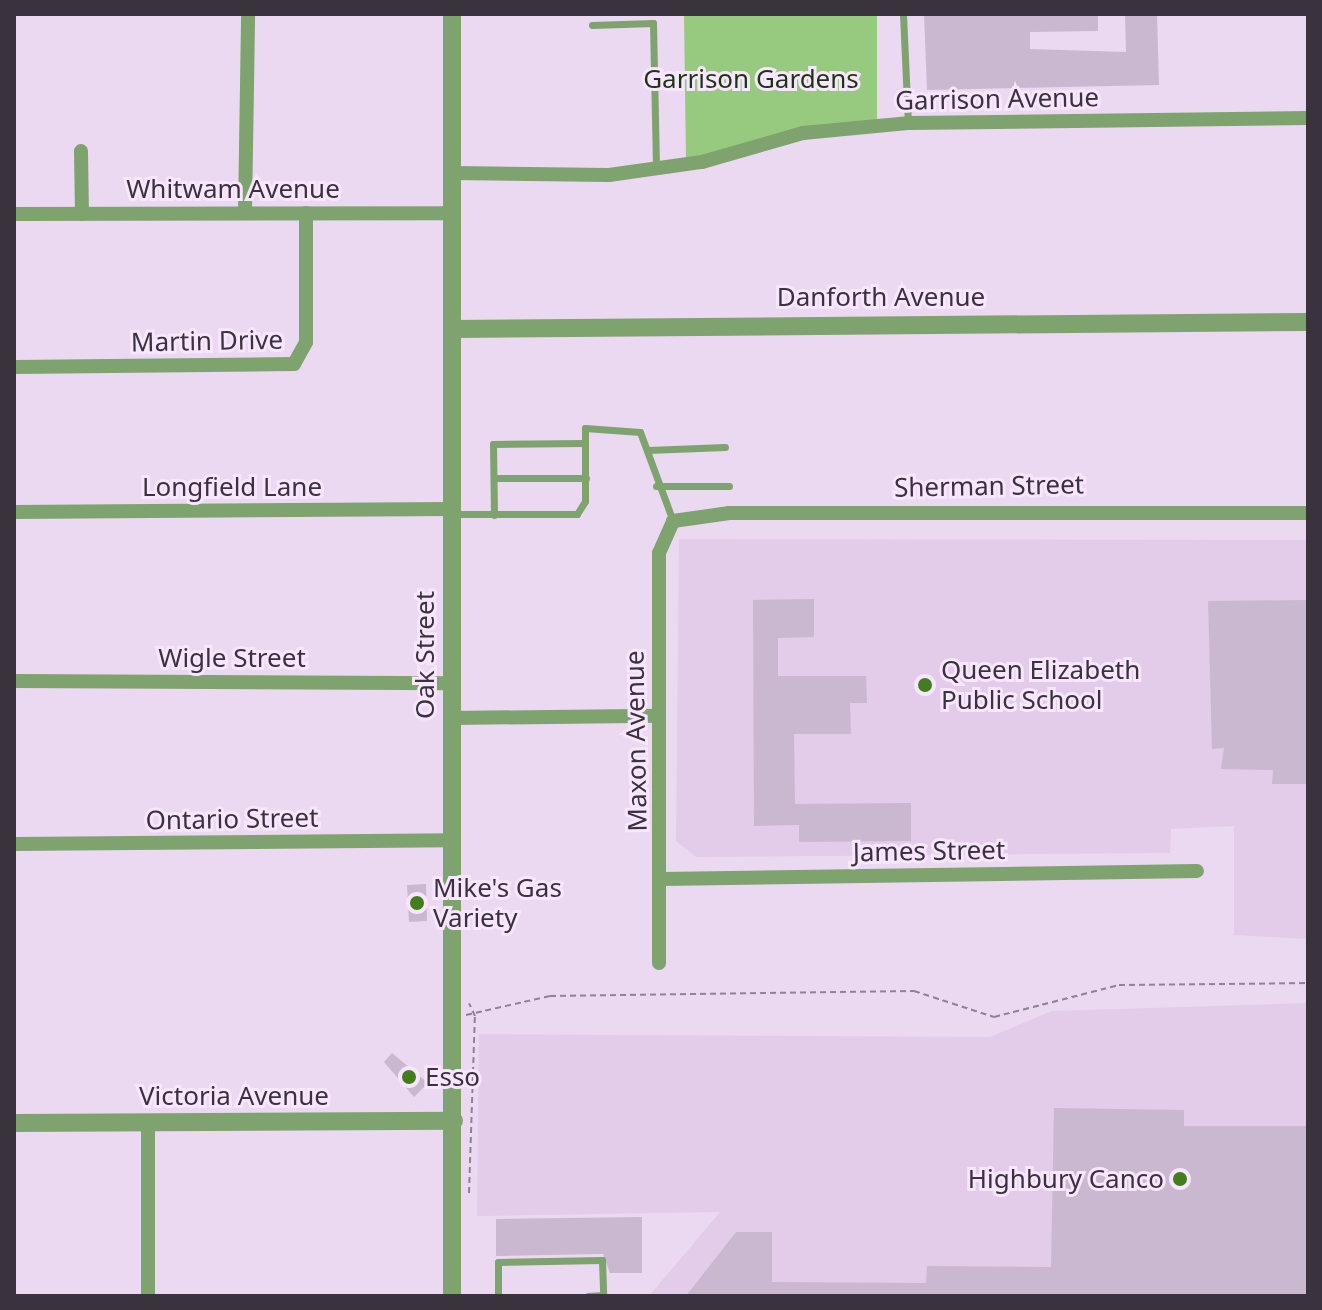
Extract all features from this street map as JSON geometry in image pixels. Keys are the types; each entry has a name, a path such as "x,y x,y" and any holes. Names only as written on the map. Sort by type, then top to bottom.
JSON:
{"street":[{"path":"245,212 248,14"},
{"name":"Oak Street","path":"452,14 452,1296"},
{"name":"Garrison Avenue","path":"453,173 656,168 803,133 908,123 1308,118"},
{"path":"81,151 82,214"},
{"name":"Martin Drive","path":"14,367 294,364 306,342 306,213"},
{"name":"Whitwam Avenue","path":"14,214 453,213"},
{"name":"Danforth Avenue","path":"454,329 1308,322"},
{"name":"Longfield Lane","path":"14,512 451,511"},
{"name":"Sherman Street","path":"673,521 688,514 798,512 1308,513"},
{"name":"Maxon Avenue","path":"659,963 662,879 658,716 659,553 673,521"},
{"name":"Wigle Street","path":"14,681 450,683"},
{"path":"450,718 658,716"},
{"name":"Ontario Street","path":"14,844 451,840"},
{"name":"James Street","path":"662,879 1197,871"},
{"name":"Victoria Avenue","path":"14,1123 454,1121"},
{"path":"148,1123 148,1296"}],"lane":[{"path":"903,14 908,123"},
{"path":"592,25 653,23 656,168"},
{"path":"451,511 494,515 577,514 586,478 585,428 632,431 648,450 656,486 673,521"},
{"path":"494,515 493,444 585,443"},
{"path":"648,450 725,447"},
{"path":"495,478 586,478"},
{"path":"656,486 729,486"},
{"path":"498,1296 498,1262 602,1260 603,1295 588,1296"}],"path":[{"path":"452,1014 475,1016 550,996 914,991 994,1017 1119,985 1308,983"},
{"path":"453,1205 473,1189 475,1016"}],"shaded area":[{"name":"Queen Elizabeth Public School","path":"679,539 1308,540 1308,939 1234,935 1234,826 1171,829 1170,853 696,857 676,841"},
{"name":"Highbury Canco","path":"1308,1003 1308,1296 649,1296 720,1212 477,1216 479,1034 990,1037 1052,1011"}],"green space":[{"name":"Garrison Gardens","path":"684,14 877,14 877,127 803,133 686,164"}],"building":[{"path":"924,14 1098,14 1098,31 1030,32 1030,49 1126,52 1125,14 1157,14 1159,85 927,90"},
{"path":"814,599 814,637 778,638 778,676 866,676 867,703 850,703 851,734 794,734 795,804 911,803 911,841 799,842 799,825 754,826 753,600"},
{"path":"1308,600 1308,784 1272,784 1273,770 1221,769 1224,748 1212,749 1208,601"},
{"name":"Mike's Gas Variety","path":"426,884 427,921 409,922 407,885"},
{"name":"Esso","path":"392,1053 428,1083 414,1097 384,1062"},
{"name":"Highbury Canco","path":"1054,1108 1184,1110 1184,1126 1308,1126 1308,1296 686,1296 736,1232 772,1232 772,1282 926,1283 927,1266 1051,1267"},
{"path":"642,1217 642,1273 610,1273 603,1254 496,1256 496,1219"}],"place":[{"name":"Queen Elizabeth Public School","path":"925,685"},
{"name":"Mike's Gas Variety","path":"417,903"},
{"name":"Esso","path":"409,1077"},
{"name":"Highbury Canco","path":"1180,1179"}]}
